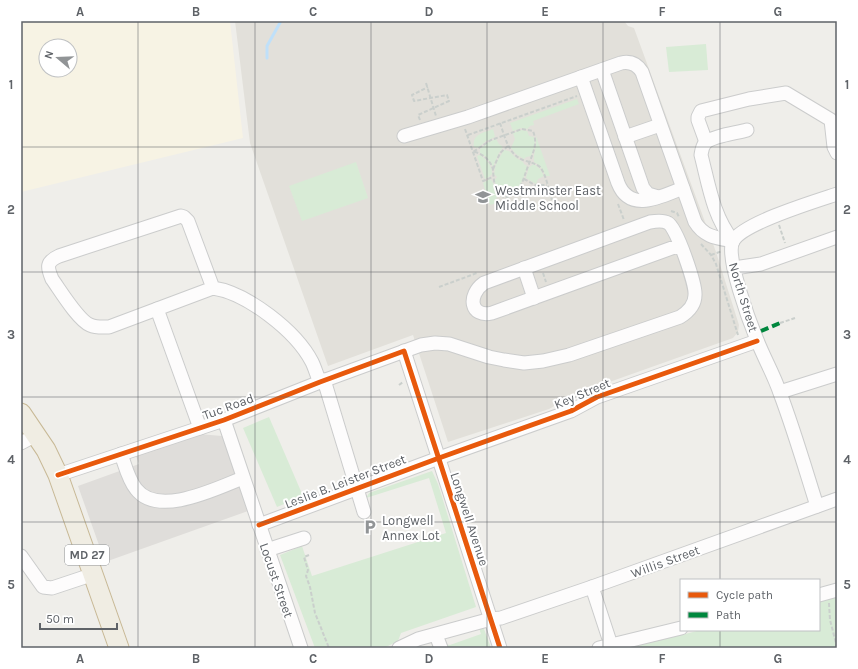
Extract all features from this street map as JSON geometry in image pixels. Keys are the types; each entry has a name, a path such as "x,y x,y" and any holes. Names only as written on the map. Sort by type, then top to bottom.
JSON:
{"highway":[{"name":"MD 27","path":"21,413 28,439 46,450 58,475 119,648"}],"street":[{"path":"404,136 468,116 624,62 630,63 638,67 642,72 694,222 710,236 733,241"},
{"path":"602,70 642,186 648,194 658,197"},
{"path":"581,77 620,188 626,195 639,201 649,200 683,188"},
{"path":"706,142 698,120 701,111 749,99 786,93 831,120 834,147 837,154"},
{"path":"625,137 660,125"},
{"path":"733,241 724,230 715,211 701,155 702,148 706,142 713,138 747,130"},
{"path":"733,241 741,233 775,215 837,194"},
{"path":"213,288 188,222 181,216 59,256 52,259 48,264 52,279 80,317 89,325 99,328 109,327 213,288 224,290 244,298 273,319 292,336 312,362 322,381 364,512"},
{"name":"Tuc Road","path":"58,475 224,420 322,381 421,345 435,343 449,344 489,357 504,360 524,363 543,361 569,356 680,317 692,306 695,296 693,283 676,232 668,223 662,222 650,222 524,268"},
{"path":"734,268 761,264 837,237"},
{"name":"North Street","path":"733,241 731,249 734,268 757,341 780,392 818,506"},
{"path":"534,298 524,268 484,283 475,291 473,300 476,308 482,313 492,313 534,298 680,245"},
{"path":"157,309 200,428"},
{"name":"Key Street","path":"439,458 571,411 597,397 757,341"},
{"name":"Longwell Avenue","path":"404,351 500,648"},
{"path":"780,392 837,374"},
{"name":"Locust Street","path":"224,420 301,648"},
{"path":"121,454 135,488 146,496 160,501 178,501 243,478"},
{"name":"Leslie B. Leister Street","path":"259,525 439,458"},
{"name":"Willis Street","path":"399,648 418,639 491,619 501,618 837,499"},
{"path":"267,550 304,538"},
{"path":"21,556 43,587 52,588 94,574"},
{"path":"592,587 608,647 680,628"},
{"path":"436,634 440,648"}],"path":[{"path":"426,83 437,116 431,118"},
{"path":"426,119 420,120 418,114 449,101 448,95 414,101 412,94 428,87"},
{"path":"467,135 570,97 580,95"},
{"path":"500,123 508,146 517,156 538,166 542,170 552,200"},
{"path":"464,125 484,181 493,177"},
{"path":"473,152 487,142 504,135 522,129 533,131 535,147 524,179 518,189 505,198 494,185 493,170 500,153 508,146"},
{"path":"473,152 479,153 485,157 493,170"},
{"path":"524,179 535,185 547,185"},
{"path":"666,210 676,213 681,221"},
{"path":"780,228 789,254"},
{"path":"696,240 711,255 716,264 739,337"},
{"path":"711,255 723,251"},
{"path":"542,270 547,286"},
{"path":"439,287 483,271"},
{"path":"780,323 795,318"},
{"path":"309,555 304,557 308,570 306,576 310,587 315,613 329,648"},
{"path":"828,595 830,620 837,647"}],"shaded area":[{"path":"21,21 230,21 243,138 21,192"},
{"name":"Westminster East Middle School","path":"235,21 624,21 628,26 634,28 716,252 739,325 738,332 733,338 573,395 549,409 448,442 413,335 328,366 250,143"},
{"path":"199,434 222,436 248,511 105,562 78,486 139,464 136,456"}],"green space":[{"path":"706,44 708,70 669,72 666,47"},
{"path":"577,99 579,104 533,121 534,125 527,129 521,128 513,131 510,123"},
{"path":"493,129 495,137 486,141 478,148 474,147 476,137"},
{"path":"521,130 527,131 529,136 534,137 535,146 531,156 524,159 516,154 511,148 515,139 513,133"},
{"path":"536,136 550,176 546,176 540,166 534,162"},
{"path":"496,139 503,147 493,167 487,158 480,153 480,149 487,143"},
{"path":"504,150 509,151 527,166 522,181 512,193 505,190 500,192 494,181 497,177 494,174 496,163"},
{"path":"480,155 488,163 492,171 492,174 485,179 477,156"},
{"path":"356,162 368,198 302,221 289,186"},
{"path":"534,164 540,169 544,176 538,179 536,184 526,178 529,167"},
{"path":"490,179 498,194 496,199 497,203 490,205 483,183"},
{"path":"269,417 303,496 277,507 243,428"},
{"path":"432,471 438,484 476,607 401,633 398,641 384,648 315,648 280,555 302,546 312,576 446,533 429,478 366,498 369,493"},
{"path":"837,596 837,648 629,648 697,631 820,631 820,600"},
{"path":"481,627 484,629 491,648 438,648 437,643 450,645 481,634 479,628"}],"waterway":[{"path":"267,58 267,46 281,21"}],"marked path":[{"path":"761,331 780,323"}],"cycle path":[{"path":"259,525 571,411 597,397 757,341"},
{"path":"58,475 224,420 404,351 500,648"}],"place":[{"name":"Westminster East Middle School","path":"483,197"},
{"name":"Longwell Annex Lot","path":"370,527"}]}
